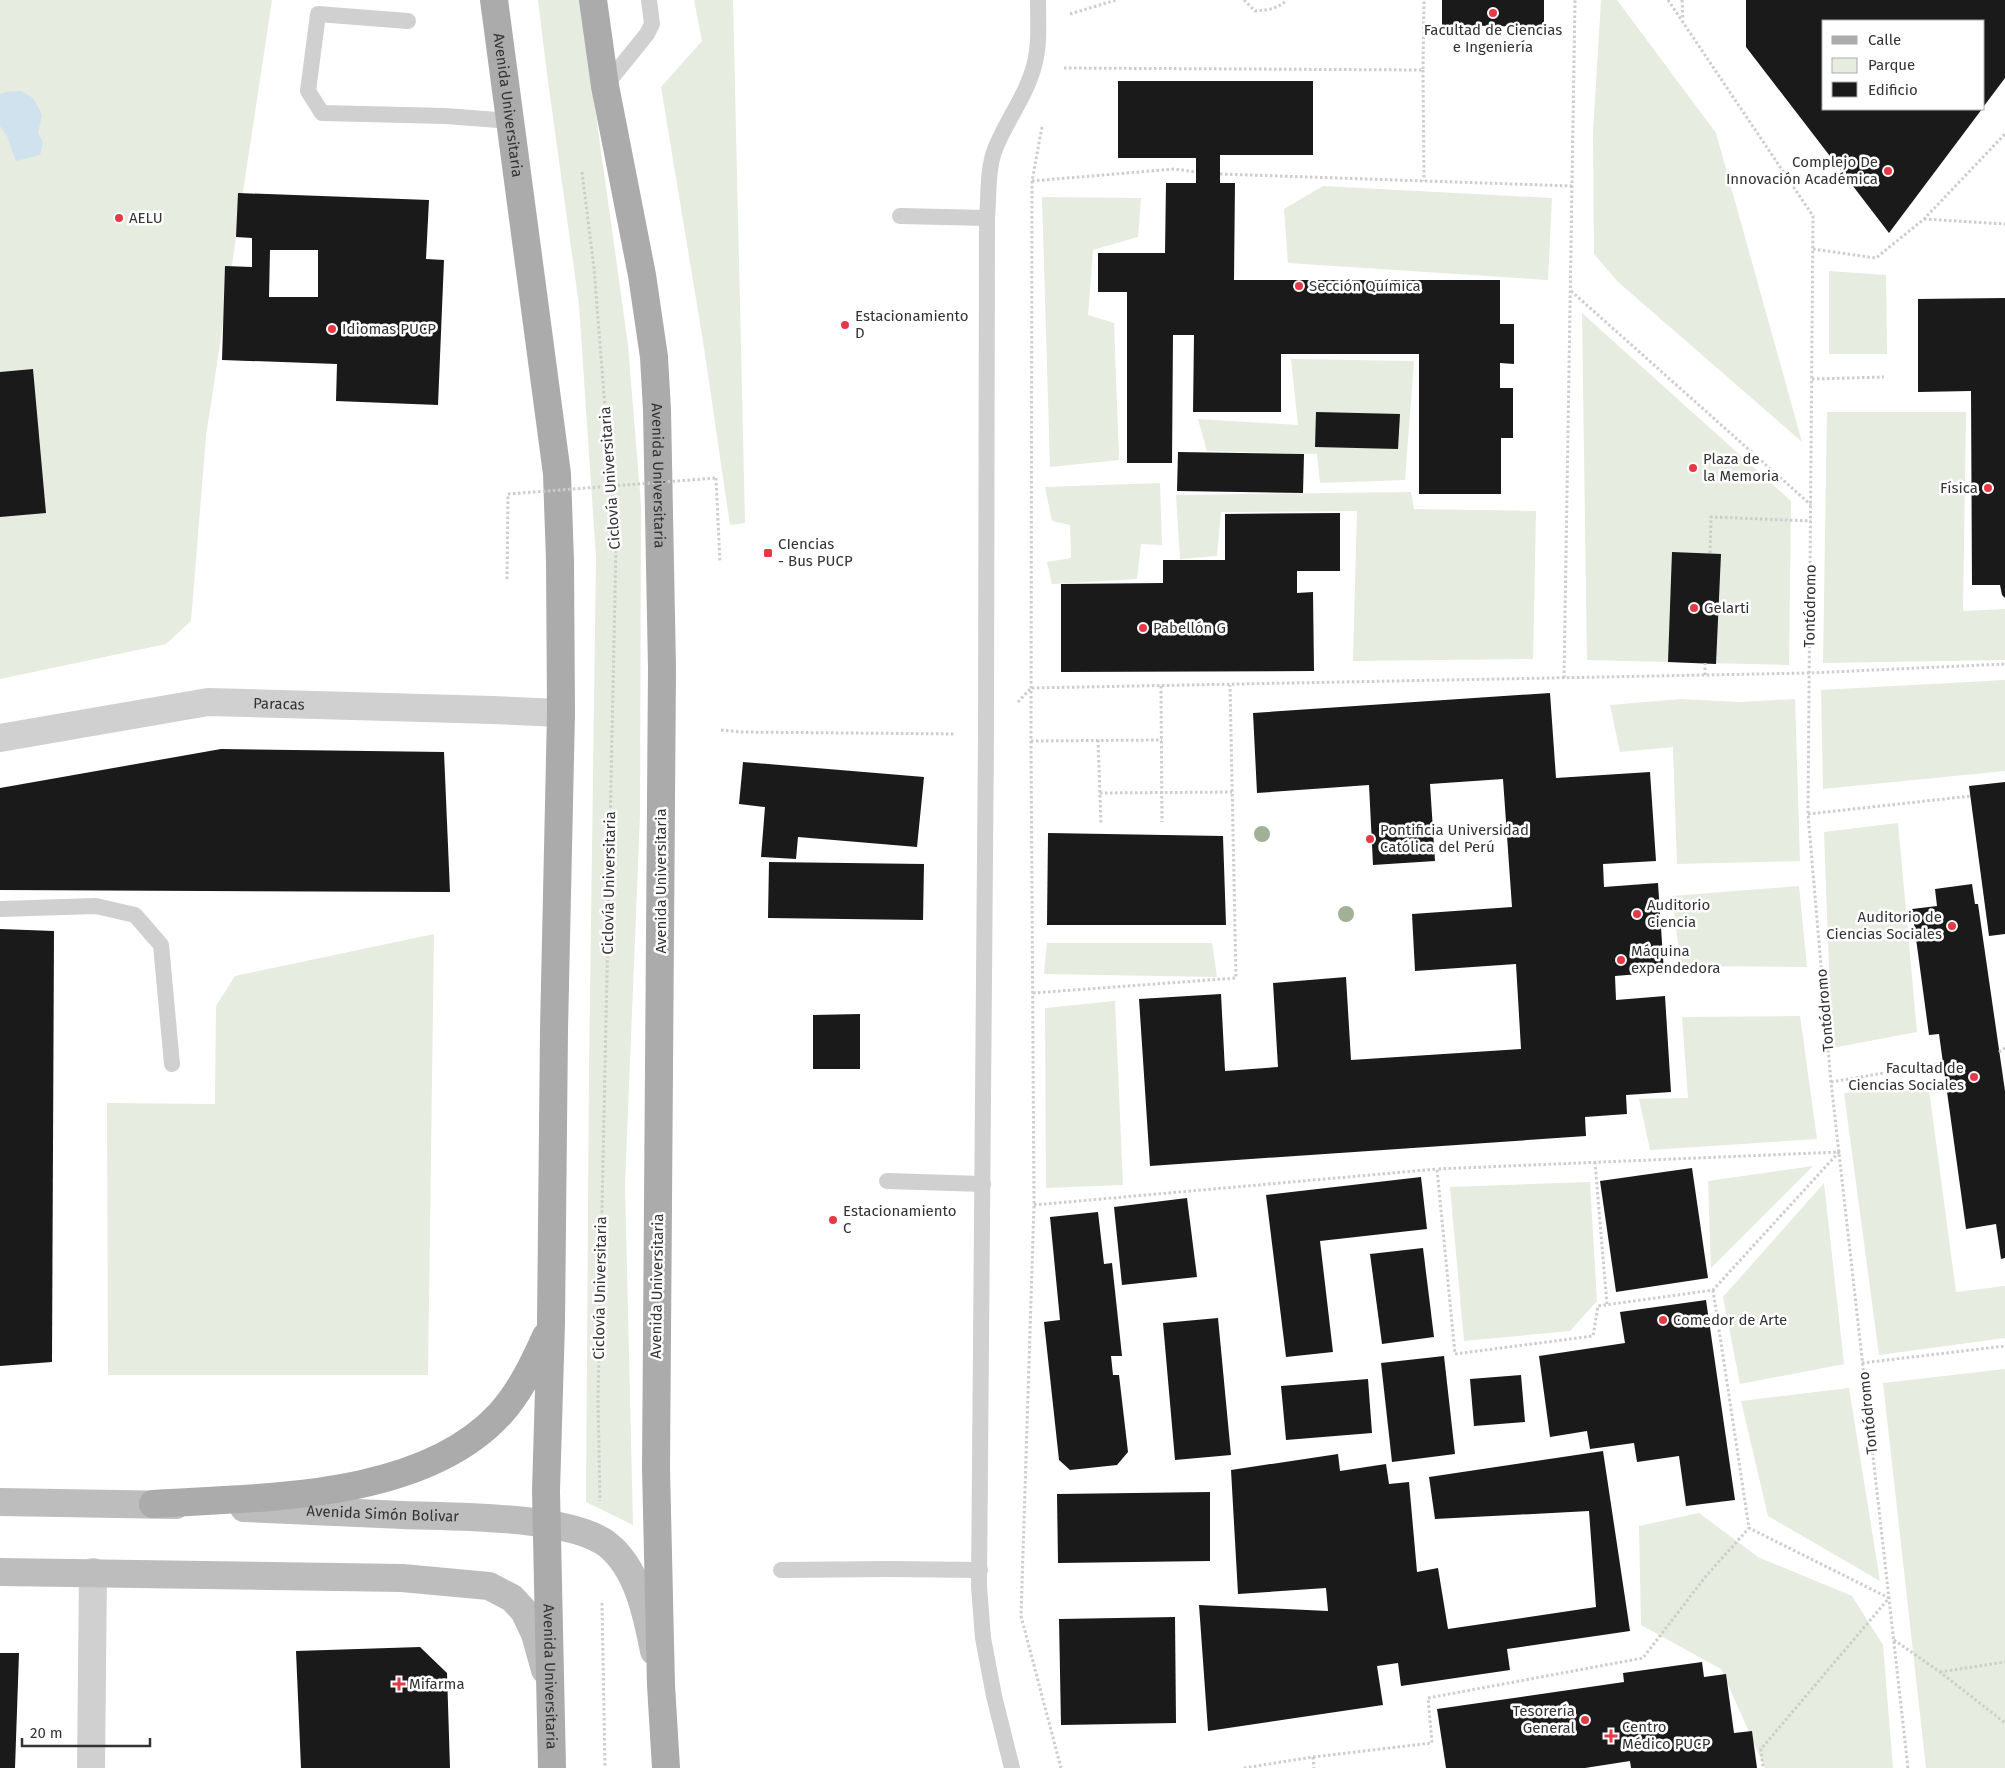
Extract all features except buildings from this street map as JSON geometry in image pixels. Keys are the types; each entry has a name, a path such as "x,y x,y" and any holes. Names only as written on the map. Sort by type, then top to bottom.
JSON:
{"main road":[{"name":"Avenida Universitaria","path":"494,0 557,474 560,561 560,713 547,1524 552,1768"},
{"name":"Avenida Universitaria","path":"593,0 605,86 642,274 654,357 657,410 662,668 656,1468 661,1685 666,1768"},
{"path":"153,1504 257,1497 335,1488 378,1480 426,1464 470,1439 501,1412 518,1389 538,1353 551,1323"},
{"name":"Avenida Simón Bolivar","path":"0,1502 153,1504 489,1519 547,1524 572,1529 601,1540 612,1549 624,1564 636,1587 648,1623 661,1685"},
{"path":"0,1572 402,1578 489,1586 512,1598 524,1611 539,1646 550,1696"}],"street":[{"name":"Paracas","path":"0,738 208,702 560,713"},
{"path":"91,1768 93,1572"}],"lane":[{"path":"605,86 647,34 652,24 649,0"},
{"path":"1012,1768 994,1696 983,1638 979,1587 986,734 987,218 990,170 995,150 1035,65 1038,0"},
{"path":"408,21 319,7 308,91 322,113 446,116 511,121"},
{"path":"900,216 987,218"},
{"path":"0,909 96,906 135,916 161,945 172,1064"},
{"path":"888,1180 982,1184"},
{"path":"781,1570 889,1568 980,1570"}],"path":[{"path":"1066,15 1116,0"},
{"path":"1244,0 1255,11 1280,6 1287,0"},
{"path":"1424,0 1424,181"},
{"path":"1564,678 1575,0"},
{"name":"Tontódromo","path":"1668,0 1813,216 1808,814 1831,1082 1908,1768"},
{"path":"1682,0 1683,21"},
{"path":"1064,68 1423,70"},
{"path":"1043,124 1032,181 1031,741 1034,1205 1021,1616 1061,1768"},
{"path":"1813,249 1876,258 1924,219 2005,134"},
{"name":"Ciclovía Universitaria","path":"581,163 594,268 616,546 598,1389 601,1540"},
{"path":"1032,181 1174,168 1196,172"},
{"path":"1220,174 1572,186"},
{"path":"1924,219 2005,224"},
{"path":"1571,291 1811,505"},
{"path":"1812,379 1884,377"},
{"path":"507,579 508,494 716,478 720,563"},
{"path":"1710,553 1712,517 1811,521"},
{"path":"1705,663 1705,675"},
{"path":"721,730 742,732 986,734 1031,688 1809,673 2005,664"},
{"path":"1033,993 1236,978 1230,685"},
{"path":"1161,686 1162,822"},
{"path":"1098,740 1101,824"},
{"path":"1031,741 1162,740"},
{"path":"1100,793 1232,792"},
{"path":"1808,814 1971,796"},
{"path":"1999,1052 2005,1048"},
{"path":"1831,1082 1943,1064"},
{"path":"1034,1205 1437,1169 1839,1152"},
{"path":"1437,1169 1455,1354 1593,1336 1598,1306 1713,1290 1839,1152"},
{"path":"1595,1162 1607,1305"},
{"path":"1713,1290 1749,1528"},
{"path":"1862,1363 2005,1346"},
{"path":"1749,1528 1889,1598 1760,1749 1763,1768"},
{"path":"1244,1768 1313,1757 1432,1743 1428,1698 1644,1658 1706,1576 1749,1528"},
{"path":"602,1600 605,1768"},
{"path":"1894,1640 1940,1672 2005,1723"},
{"path":"1940,1672 2005,1662"},
{"path":"1313,1757 1314,1768"}],"green space":[{"name":"AELU","path":"0,0 272,0 206,436 191,621 166,644 0,679"},
{"path":"538,0 580,0 628,345 641,505 640,815 625,1185 633,1525 586,1502 589,1070 596,557 579,305"},
{"path":"694,0 733,0 745,523 730,525 703,341 661,87 702,41"},
{"path":"1601,0 1617,0 1716,133 1802,442 1617,281 1594,254 1593,133"},
{"path":"1323,186 1552,198 1548,280 1288,263 1284,209"},
{"path":"1042,197 1141,198 1138,237 1093,250 1088,315 1114,323 1119,460 1050,467"},
{"path":"1829,271 1886,275 1887,354 1829,354"},
{"path":"1582,313 1791,501 1789,665 1587,660"},
{"path":"1291,359 1414,361 1405,480 1320,483 1317,454 1207,451 1198,419 1298,425"},
{"path":"1827,412 1966,412 1963,611 2005,609 2005,660 1823,663"},
{"path":"1160,483 1162,545 1141,544 1137,579 1052,584 1047,562 1071,558 1070,525 1052,521 1045,487"},
{"path":"1411,492 1414,509 1536,511 1533,659 1353,661 1357,511 1221,512 1217,556 1180,559 1176,495"},
{"path":"2005,680 2005,771 1823,789 1821,690"},
{"path":"1681,699 1739,702 1795,699 1800,861 1677,864 1673,747 1620,752 1610,705"},
{"path":"1898,823 1917,1032 1832,1048 1824,832"},
{"path":"1799,886 1807,967 1681,966 1672,896"},
{"path":"434,934 428,1375 108,1375 107,1103 215,1104 216,1006 235,976"},
{"path":"1047,943 1212,943 1217,977 1044,974"},
{"path":"1115,1001 1123,1185 1046,1188 1045,1008"},
{"path":"1800,1016 1817,1139 1650,1150 1639,1099 1688,1098 1682,1017"},
{"path":"1928,1082 1956,1292 2005,1286 2005,1338 1879,1355 1844,1093"},
{"path":"1813,1166 1711,1268 1708,1181"},
{"path":"1590,1182 1597,1301 1570,1331 1464,1341 1450,1187"},
{"path":"1824,1183 1844,1364 1740,1384 1723,1297"},
{"path":"2005,1369 2005,1768 1926,1768 1883,1383"},
{"path":"1849,1388 1880,1581 1768,1516 1741,1401"},
{"path":"1699,1513 1758,1557 1852,1596 1883,1645 1893,1768 1765,1768 1721,1669 1641,1625 1639,1526"}],"water":[{"path":"21,91 33,98 42,115 38,133 43,142 40,155 16,161 7,136 0,126 0,94"}],"place":[{"name":"Facultad de Ciencias e Ingeniería","path":"1493,13"},
{"name":"Complejo De Innovación Académica","path":"1888,171"},
{"name":"AELU","path":"119,218"},
{"name":"Sección Química","path":"1299,286"},
{"name":"Estacionamiento D","path":"845,325"},
{"name":"Idiomas PUCP","path":"332,329"},
{"name":"Plaza de la Memoria","path":"1693,468"},
{"name":"Física","path":"1988,488"},
{"name":"CIencias - Bus PUCP","path":"768,553"},
{"name":"Gelarti","path":"1694,608"},
{"name":"Pabellón G","path":"1143,628"},
{"name":"Pontificia Universidad Católica del Perú","path":"1370,839"},
{"name":"Auditorio Ciencia","path":"1637,914"},
{"name":"Auditorio de Ciencias Sociales","path":"1952,926"},
{"name":"Máquina expendedora","path":"1621,960"},
{"name":"Facultad de Ciencias Sociales","path":"1974,1077"},
{"name":"Estacionamiento C","path":"833,1220"},
{"name":"Comedor de Arte","path":"1663,1320"},
{"name":"Mifarma","path":"399,1684"},
{"name":"Tesorería General","path":"1585,1720"},
{"name":"Centro Médico PUCP","path":"1611,1736"}]}
